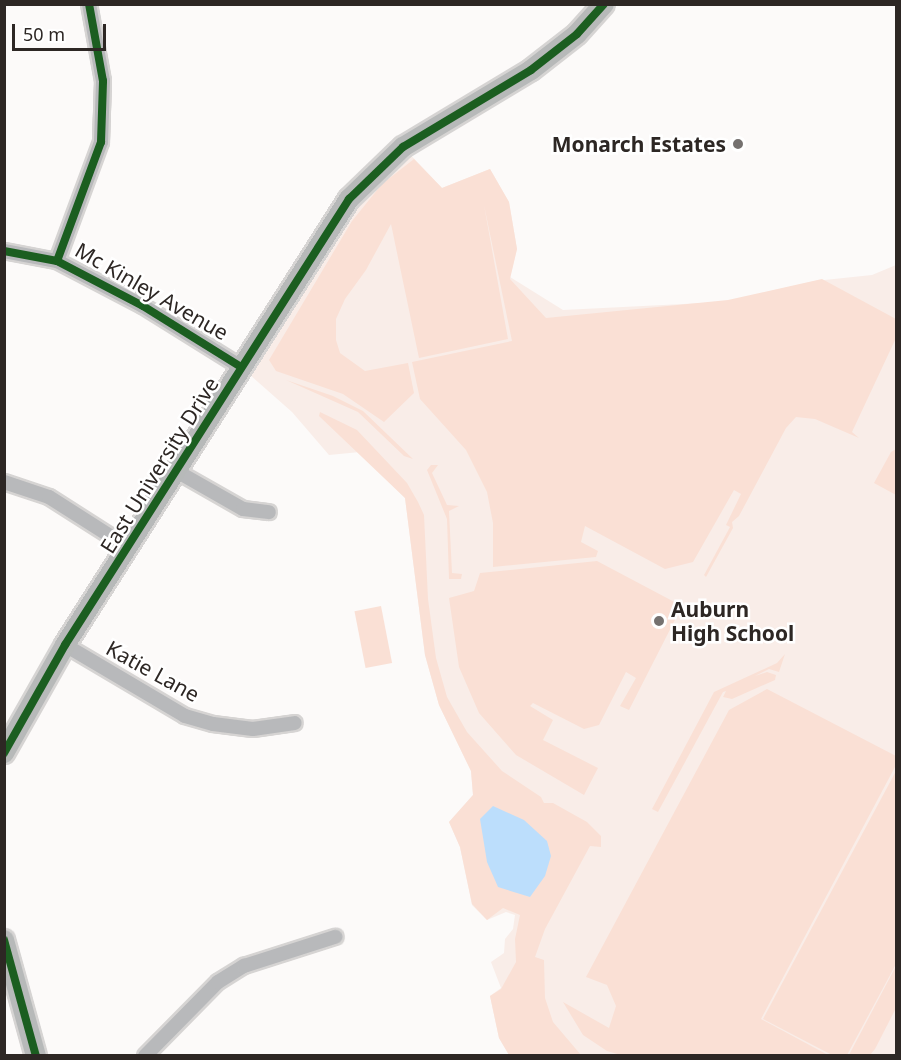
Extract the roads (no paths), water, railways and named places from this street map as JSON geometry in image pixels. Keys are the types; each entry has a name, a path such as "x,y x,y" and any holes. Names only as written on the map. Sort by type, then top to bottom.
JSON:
{"main road":[{"name":"East University Drive","path":"4,753 65,645 178,472 330,223 369,176 403,147 531,70 577,34 604,4"},
{"path":"4,940 36,1056"}],"street":[{"path":"57,261 101,142 102,81 89,4"},
{"name":"Mc Kinley Avenue","path":"4,251 57,261 143,306 242,367"},
{"path":"178,472 243,509 269,512"},
{"path":"4,482 49,497 129,548"},
{"name":"Katie Lane","path":"65,645 185,716 213,724 253,729 295,723"},
{"path":"145,1056 218,982 244,966 335,937"}],"water":[{"path":"493,806 524,820 547,841 551,856 545,876 530,897 498,887 487,862 480,819"}],"place":[{"name":"Monarch Estates","path":"738,144"},
{"name":"Auburn High School","path":"659,621"}]}
